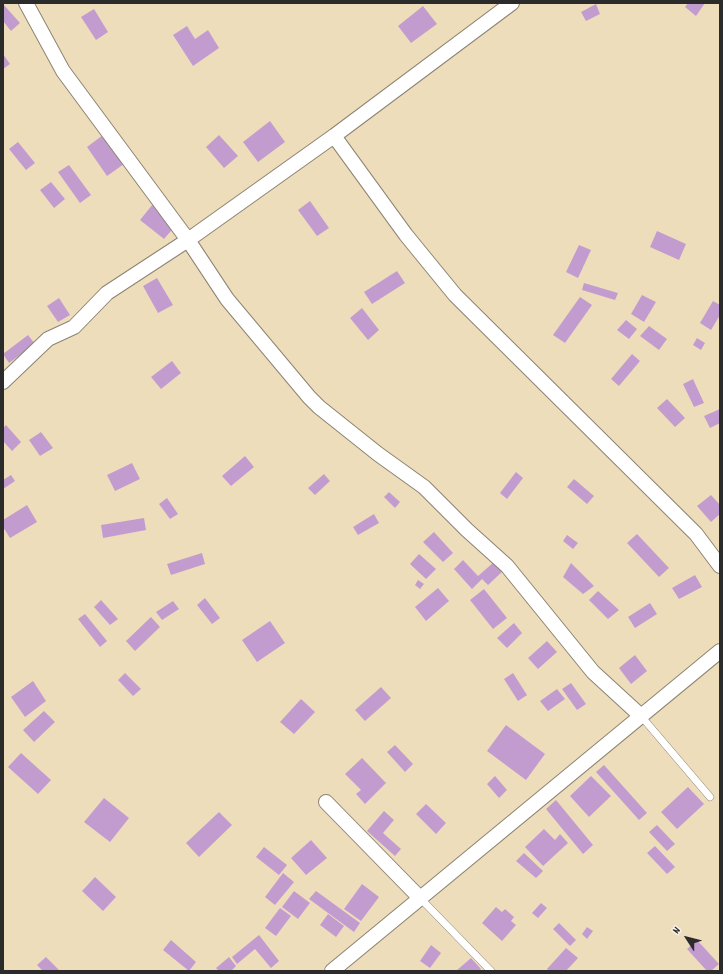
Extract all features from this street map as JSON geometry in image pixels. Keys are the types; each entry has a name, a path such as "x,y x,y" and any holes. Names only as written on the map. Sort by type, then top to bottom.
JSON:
{"street":[{"path":"26,3 63,71 188,240 227,299 314,402 378,454 413,478 471,534 507,566 594,672 641,716"},
{"path":"3,382 48,339 74,327 107,293 188,240 334,136 512,3"},
{"path":"334,136 406,235 455,295 696,534 720,566"},
{"path":"332,971 720,651"},
{"path":"326,802 420,898"}],"lane":[{"path":"641,716 710,797"},
{"path":"420,898 491,971"}],"building":[{"path":"688,3 705,3 696,16 685,7"},
{"path":"3,4 20,23 11,31 3,21"},
{"path":"596,4 600,14 586,21 581,12"},
{"path":"423,6 437,24 411,43 398,26"},
{"path":"94,9 108,32 96,40 81,17"},
{"path":"187,26 195,39 208,30 219,48 193,66 173,35"},
{"path":"3,54 10,64 3,69"},
{"path":"270,121 285,142 258,162 243,142"},
{"path":"103,135 124,164 107,176 87,147"},
{"path":"219,135 238,156 224,168 206,147"},
{"path":"18,142 35,163 26,170 9,149"},
{"path":"69,165 91,195 80,203 58,172"},
{"path":"51,182 65,199 54,208 40,190"},
{"path":"310,201 329,228 317,236 298,210"},
{"path":"153,204 177,224 164,239 140,220"},
{"path":"657,231 686,244 679,260 650,247"},
{"path":"579,245 591,250 578,278 566,272"},
{"path":"397,271 405,283 372,304 364,292"},
{"path":"157,278 173,305 158,313 143,286"},
{"path":"584,283 618,293 615,300 582,290"},
{"path":"642,295 656,302 644,322 631,314"},
{"path":"580,297 592,305 565,343 553,335"},
{"path":"59,298 70,315 58,322 47,306"},
{"path":"713,301 720,305 720,315 711,330 700,323"},
{"path":"362,308 379,330 368,340 350,318"},
{"path":"626,320 637,329 629,339 617,330"},
{"path":"649,326 667,339 659,350 640,336"},
{"path":"28,335 35,344 9,363 3,354"},
{"path":"697,338 705,343 701,350 693,345"},
{"path":"632,354 640,361 619,386 611,379"},
{"path":"172,361 181,373 161,389 151,377"},
{"path":"693,379 704,403 694,407 683,384"},
{"path":"667,399 685,418 675,427 657,408"},
{"path":"720,409 720,423 710,428 704,416"},
{"path":"6,425 21,442 12,451 3,441 3,428"},
{"path":"41,432 53,448 40,456 29,440"},
{"path":"245,456 254,467 231,486 222,476"},
{"path":"132,463 140,479 115,491 107,475"},
{"path":"516,472 523,478 507,499 500,493"},
{"path":"324,474 330,481 315,495 308,488"},
{"path":"11,475 15,481 3,489 3,480"},
{"path":"574,479 594,496 587,504 567,487"},
{"path":"389,492 400,502 395,508 384,497"},
{"path":"711,495 720,505 720,514 711,522 697,506"},
{"path":"167,498 178,514 170,519 159,504"},
{"path":"27,505 37,522 10,538 3,527 3,520"},
{"path":"374,514 379,523 358,535 353,527"},
{"path":"144,518 146,530 103,538 101,525"},
{"path":"434,532 453,553 443,562 423,542"},
{"path":"637,534 669,568 659,577 627,543"},
{"path":"567,535 578,543 573,549 563,541"},
{"path":"202,553 205,564 171,575 167,564"},
{"path":"419,554 436,569 426,579 410,564"},
{"path":"463,560 478,576 494,562 503,571 488,585 482,579 472,589 454,569"},
{"path":"571,563 594,586 583,594 563,577"},
{"path":"695,575 702,587 679,599 672,588"},
{"path":"418,580 424,584 420,589 415,585"},
{"path":"438,588 449,601 426,621 415,607"},
{"path":"484,589 507,618 493,629 470,600"},
{"path":"598,591 619,610 608,619 589,600"},
{"path":"205,598 220,618 212,624 197,605"},
{"path":"101,600 118,619 110,625 94,607"},
{"path":"173,601 179,609 162,620 156,612"},
{"path":"650,603 657,614 635,628 628,617"},
{"path":"85,614 107,641 100,647 78,619"},
{"path":"151,617 160,627 135,651 126,641"},
{"path":"270,621 285,643 257,662 242,640"},
{"path":"514,623 522,633 507,648 497,638"},
{"path":"547,641 557,652 538,669 528,658"},
{"path":"635,655 647,671 631,684 619,668"},
{"path":"125,673 141,689 133,696 118,680"},
{"path":"513,673 527,695 518,701 504,679"},
{"path":"33,681 46,701 25,717 11,697"},
{"path":"571,683 586,704 577,710 562,689"},
{"path":"381,687 391,698 365,721 355,710"},
{"path":"557,689 565,699 548,711 540,701"},
{"path":"301,699 315,712 294,734 280,722"},
{"path":"44,711 55,722 34,742 23,730"},
{"path":"506,725 545,754 526,780 487,751"},
{"path":"395,745 413,764 405,772 387,752"},
{"path":"21,753 51,780 38,794 8,767"},
{"path":"362,758 386,783 365,804 356,794 361,790 345,774"},
{"path":"604,765 647,813 639,820 596,772"},
{"path":"495,776 507,790 499,798 487,784"},
{"path":"591,776 611,796 589,817 570,796"},
{"path":"688,787 704,804 677,829 661,812"},
{"path":"104,798 129,818 110,842 84,822"},
{"path":"556,800 593,845 583,854 546,809"},
{"path":"426,804 446,823 436,834 416,814"},
{"path":"384,811 394,820 383,833 401,849 395,856 367,831"},
{"path":"219,812 232,825 199,857 186,843"},
{"path":"657,825 675,844 667,851 649,832"},
{"path":"544,829 555,840 560,834 568,843 543,866 525,847"},
{"path":"311,840 327,858 306,875 291,858"},
{"path":"655,846 675,867 667,874 647,853"},
{"path":"264,847 287,865 279,875 256,857"},
{"path":"524,853 543,871 536,878 516,861"},
{"path":"283,873 294,882 275,905 265,897"},
{"path":"95,877 116,897 103,911 82,891"},
{"path":"362,884 379,897 361,921 344,909"},
{"path":"294,891 310,903 298,919 282,907"},
{"path":"316,891 360,923 354,932 309,899"},
{"path":"541,903 547,908 538,918 532,913"},
{"path":"496,907 502,912 505,909 514,917 511,921 516,925 502,941 482,923"},
{"path":"280,908 291,916 276,936 265,928"},
{"path":"328,914 344,926 336,937 320,925"},
{"path":"559,923 576,940 570,946 553,929"},
{"path":"587,927 593,931 587,939 582,934"},
{"path":"259,935 279,961 271,968 255,949 237,964 232,957"},
{"path":"171,940 196,962 189,971 163,950"},
{"path":"697,940 719,964 711,971 707,971 687,949"},
{"path":"431,945 441,953 430,968 420,961"},
{"path":"566,948 578,958 566,971 549,971 547,969"},
{"path":"46,957 60,971 43,971 37,965"},
{"path":"229,957 236,966 231,971 219,971 216,968"},
{"path":"471,958 481,969 479,971 456,971"}]}
